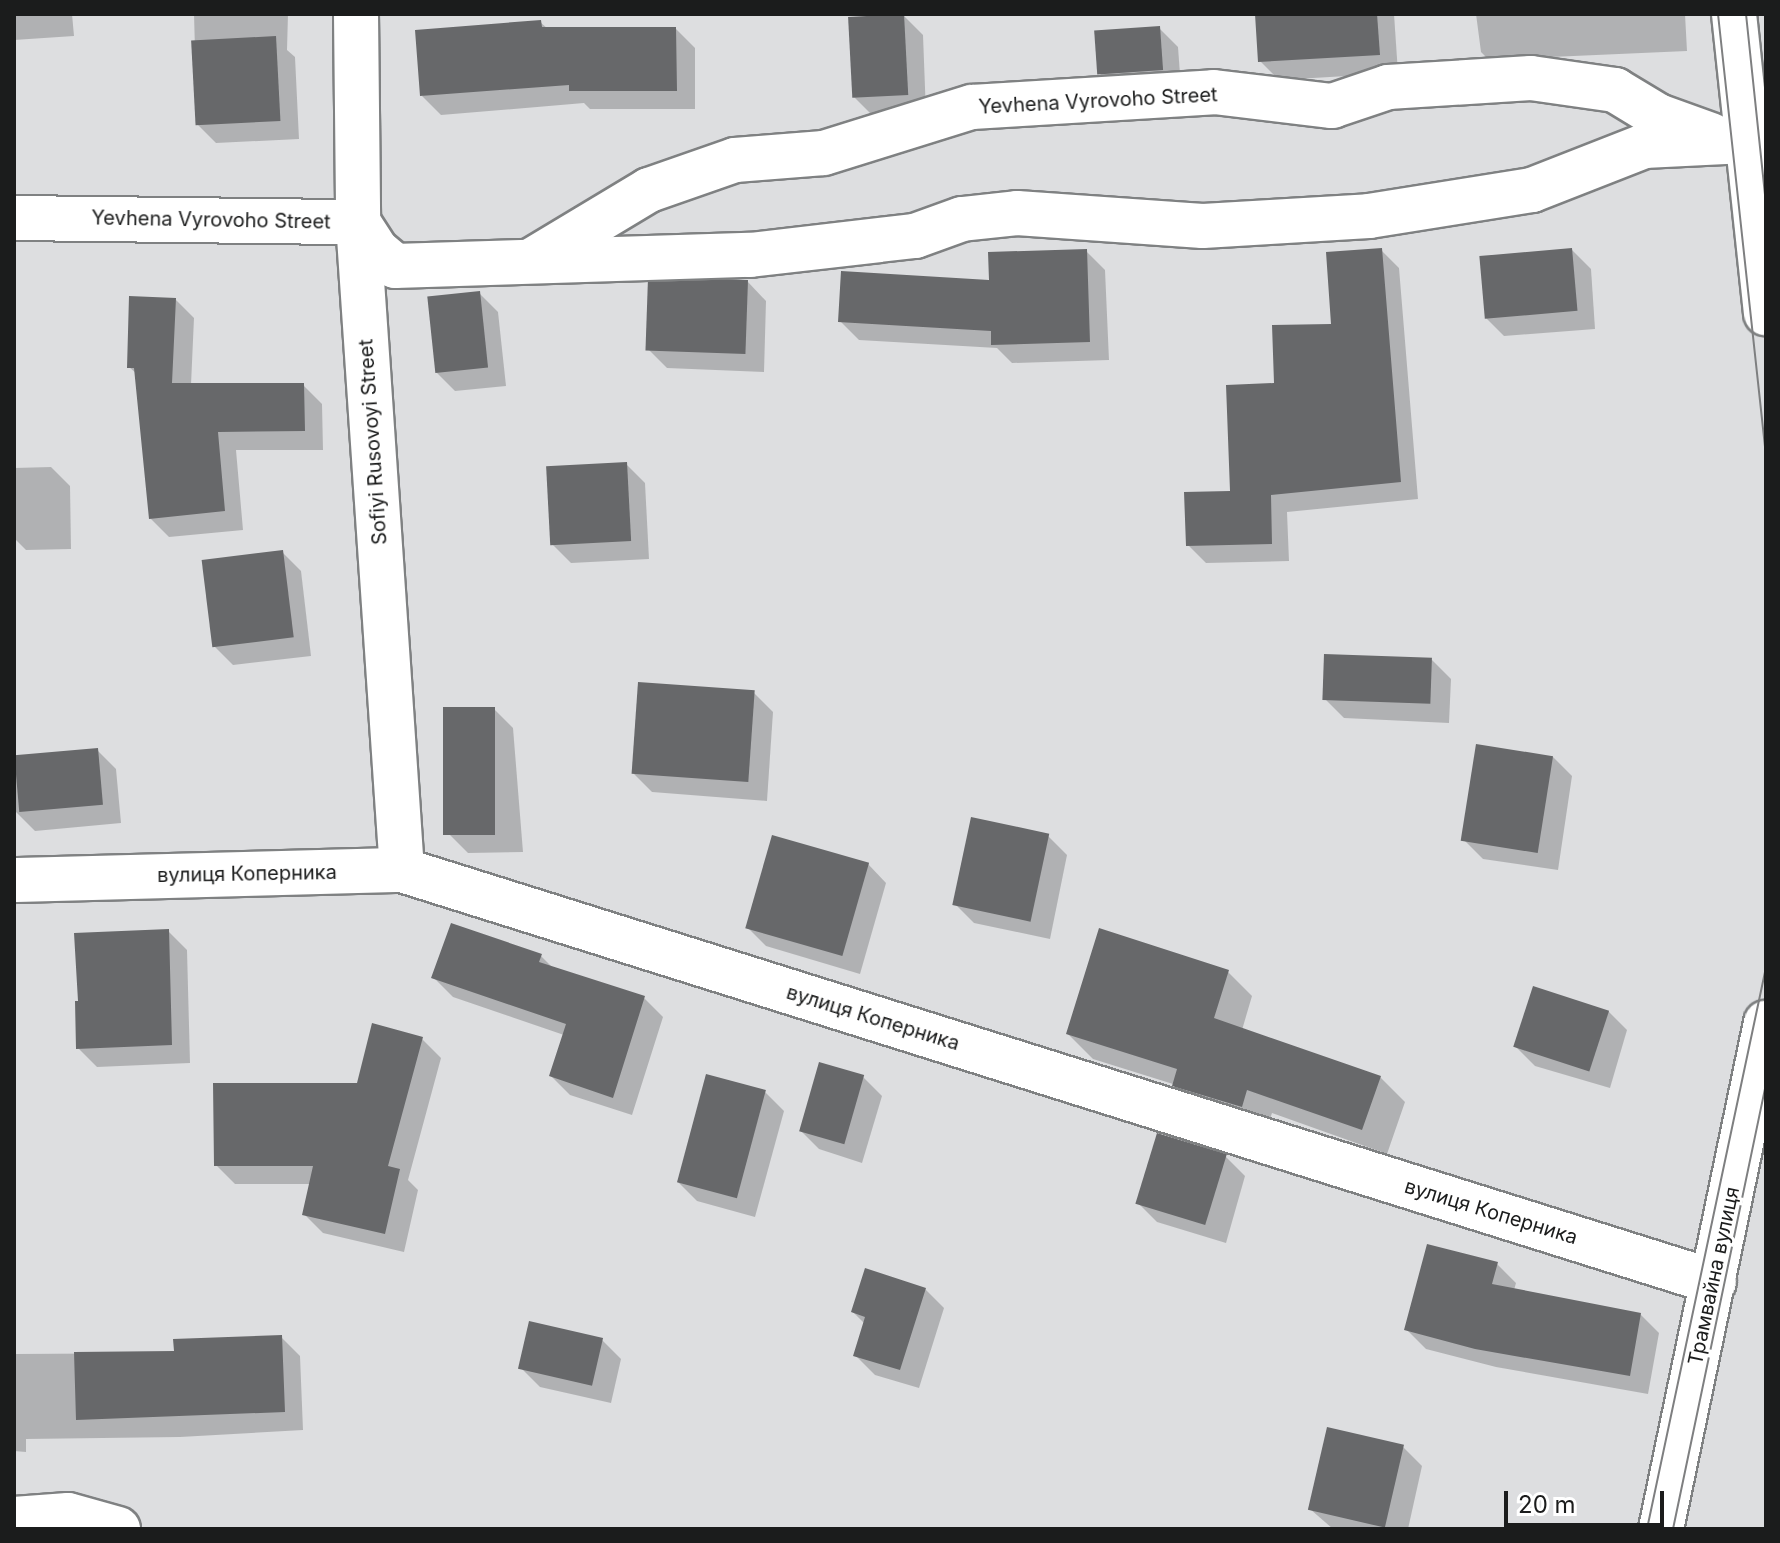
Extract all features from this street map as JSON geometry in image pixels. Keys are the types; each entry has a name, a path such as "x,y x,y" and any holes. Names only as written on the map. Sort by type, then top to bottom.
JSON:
{"street":[{"name":"Sofiyi Rusovoyi Street","path":"356,14 358,222 402,870"},
{"path":"1734,14 1766,313"},
{"name":"Yevhena Vyrovoho Street","path":"531,261 649,190 735,160 824,153 972,107 1214,92 1332,106 1388,87 1531,78 1615,90 1658,116 1747,140"},
{"name":"Yevhena Vyrovoho Street","path":"14,218 358,222 376,250 395,266 750,255 915,236 962,219 1017,213 1203,226 1369,216 1532,190 1644,146 1747,140"},
{"name":"вулиця Коперника","path":"14,880 402,870 1714,1282"},
{"name":"Трамвайна вулиця","path":"1661,1529 1766,1023"},
{"path":"14,1519 68,1515 118,1529"}],"building":[{"path":"904,14 908,95 852,98 848,17"},
{"path":"1255,14 1377,14 1380,55 1258,62"},
{"path":"541,20 542,27 676,27 677,91 569,91 569,85 420,96 415,30"},
{"path":"1160,26 1163,70 1097,74 1094,31"},
{"path":"276,36 280,121 196,125 191,40"},
{"path":"1382,248 1401,482 1271,495 1272,544 1186,546 1184,492 1230,491 1226,385 1274,383 1272,325 1331,324 1326,252"},
{"path":"1572,248 1577,311 1485,319 1479,256"},
{"path":"1087,249 1090,342 991,345 991,331 838,322 841,271 989,280 988,252"},
{"path":"648,277 748,280 745,354 645,350"},
{"path":"480,291 488,368 435,373 427,297"},
{"path":"129,296 176,298 172,383 304,383 305,431 218,432 225,511 149,519 134,368 127,368"},
{"path":"627,462 631,541 550,545 546,466"},
{"path":"283,550 294,637 212,647 202,560"},
{"path":"1324,654 1432,658 1430,704 1322,700"},
{"path":"638,682 755,690 748,782 632,774"},
{"path":"443,707 495,707 495,835 443,835"},
{"path":"1476,744 1553,756 1538,853 1461,841"},
{"path":"98,748 103,805 19,812 14,755"},
{"path":"971,817 1049,834 1031,922 952,905"},
{"path":"772,835 869,863 842,956 745,928"},
{"path":"451,923 542,954 539,962 645,996 613,1098 549,1076 566,1024 431,978"},
{"path":"1099,928 1229,970 1214,1018 1381,1076 1362,1130 1247,1090 1242,1107 1172,1086 1177,1069 1066,1034"},
{"path":"169,929 172,1045 76,1049 75,1001 78,1001 74,933"},
{"path":"1533,986 1609,1011 1589,1072 1513,1047"},
{"path":"372,1023 423,1037 388,1166 400,1169 385,1234 302,1215 313,1166 214,1166 213,1083 357,1083"},
{"path":"819,1062 864,1075 844,1144 799,1131"},
{"path":"706,1074 766,1090 737,1198 677,1182"},
{"path":"1157,1133 1227,1154 1205,1225 1135,1204"},
{"path":"1427,1244 1498,1262 1492,1284 1641,1313 1630,1376 1475,1349 1404,1330"},
{"path":"865,1268 926,1288 900,1370 853,1356 865,1317 851,1312"},
{"path":"529,1321 603,1338 592,1386 518,1369"},
{"path":"282,1335 285,1412 76,1420 74,1352 174,1351 173,1339"},
{"path":"1327,1427 1404,1445 1385,1528 1308,1510"}],"tram line":[{"path":"1718,14 1766,456"},
{"path":"1746,14 1766,204"},
{"path":"1647,1529 1766,967"},
{"path":"1673,1529 1766,1085"}]}
